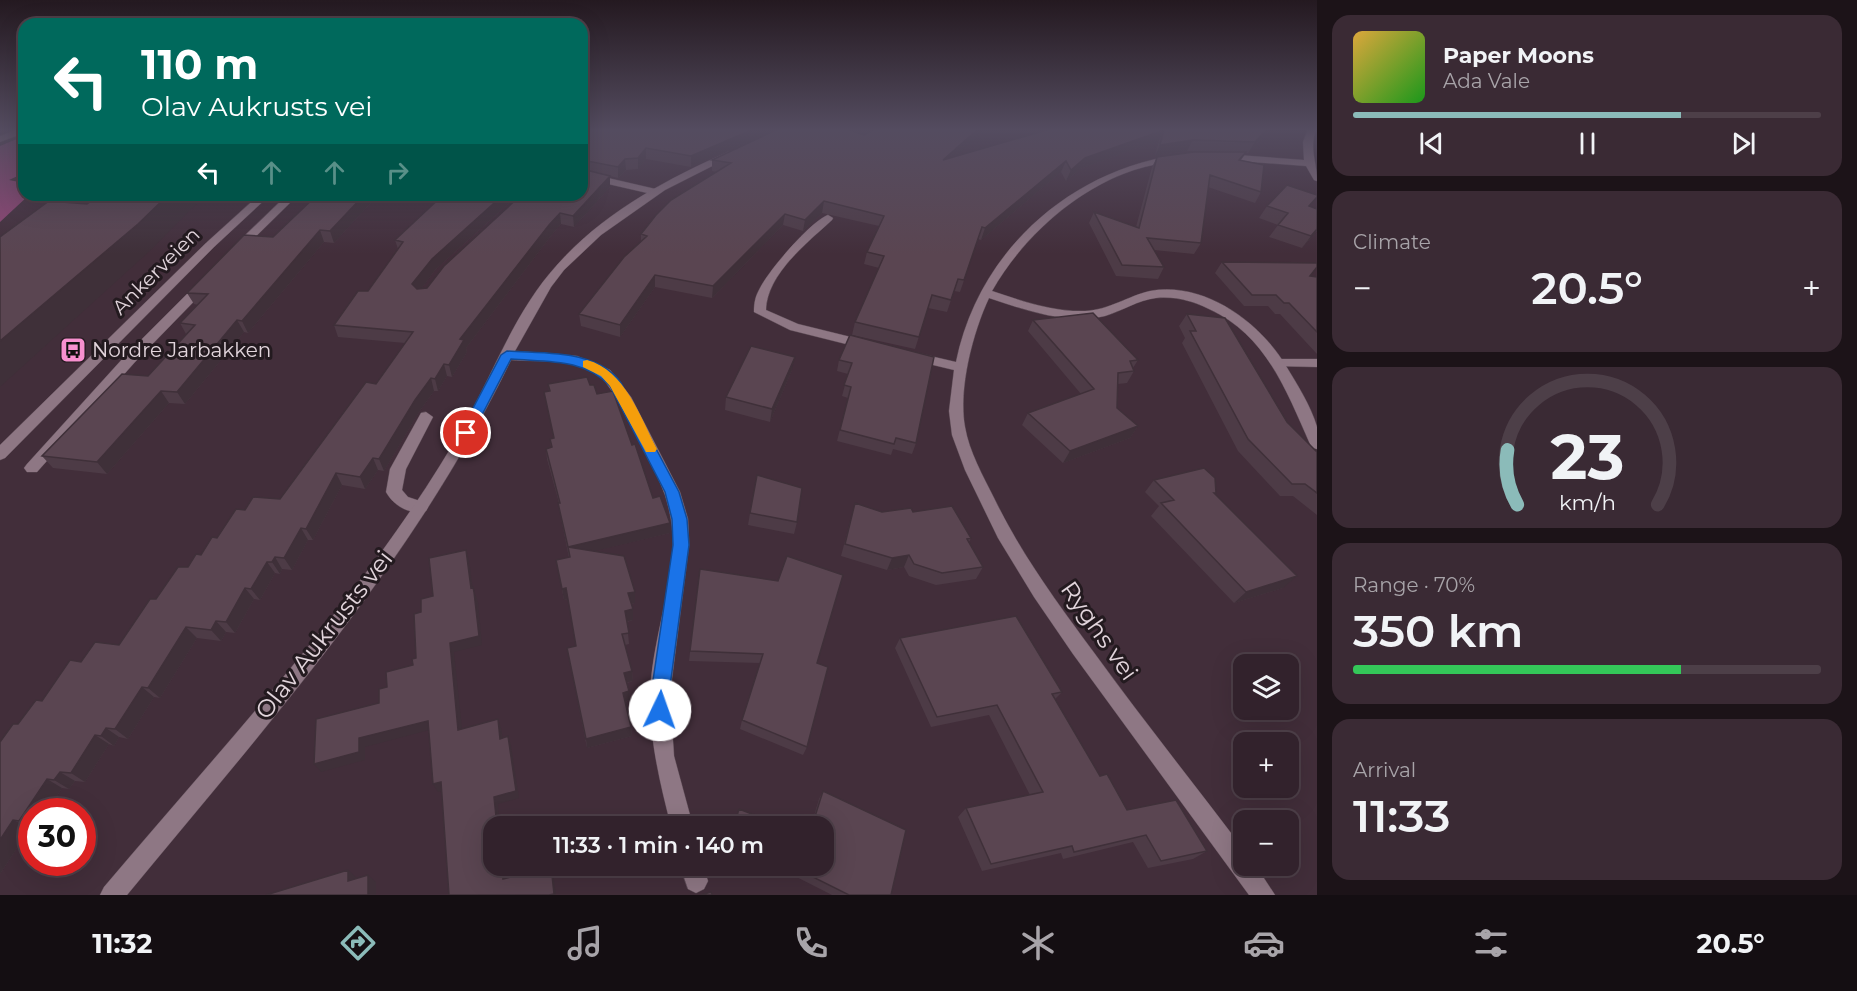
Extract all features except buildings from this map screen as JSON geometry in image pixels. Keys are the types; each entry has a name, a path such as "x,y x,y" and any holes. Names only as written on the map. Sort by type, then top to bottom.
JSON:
{"street":[{"name":"Olav Aukrusts vei","path":"112,895 318,648 372,579 475,418 543,290 561,267 603,228 656,192 695,171"},
{"name":"Ryghs vei","path":"1120,171 1095,182 1027,237 985,293 960,367 957,425 976,479 1015,555 1158,757 1263,895"},
{"path":"588,176 656,192"},
{"name":"Ankerveien","path":"0,454 210,245 258,201"},
{"path":"32,468 130,358 287,201"},
{"path":"828,218 790,254 778,270 761,300 760,312 794,327 882,348"},
{"path":"985,293 1025,306 1071,314 1102,312 1143,296 1158,293 1193,298 1212,305 1246,325 1267,345 1279,363 1317,444"},
{"path":"904,354 960,367"},
{"path":"507,355 577,360 605,373 624,397 672,492 680,519 681,545 660,694 664,756 679,816"},
{"path":"1279,363 1317,363"},
{"path":"420,507 403,502 394,492 398,469 426,417"}],"shaded area":[{"path":"0,171 18,171 18,176 9,180 18,182 18,201 23,201 0,222"}],"slow traffic":[{"path":"587,364 605,373 615,383 651,449"}],"place":[{"name":"Nordre Jarbakken","path":"73,350"}],"route":[{"path":"466,433 507,355 577,360 605,373 615,383 672,492 680,519 681,545 660,694 660,710"}]}
